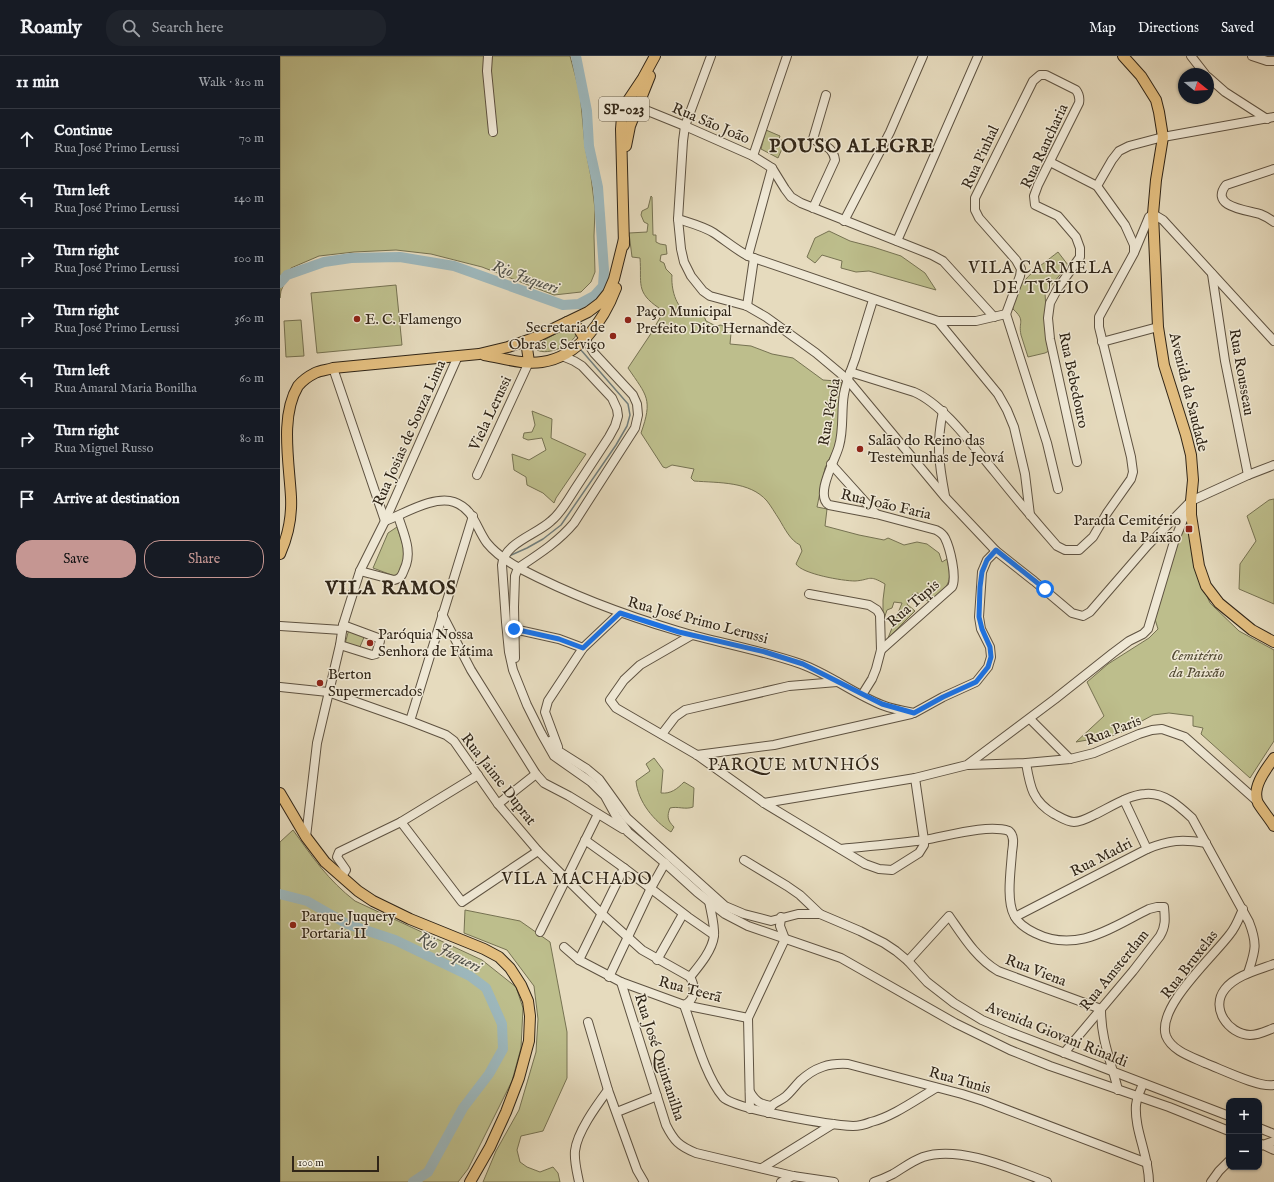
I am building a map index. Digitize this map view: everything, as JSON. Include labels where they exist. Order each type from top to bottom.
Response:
[{"type":"main road","name":"SP-023","points":[[478,354],[529,362],[542,362],[570,352],[585,339],[602,317],[613,297],[621,277],[624,261],[622,117],[627,102],[656,56]]},
{"type":"main road","name":"SP-023","points":[[623,170],[627,138],[656,56]]},
{"type":"main road","name":"Avenida da Saudade","points":[[1123,56],[1141,76],[1156,100],[1163,137],[1156,180],[1153,214],[1158,327],[1164,365],[1186,435],[1190,455],[1193,480],[1191,501],[1195,544],[1199,566],[1206,586],[1219,604],[1236,619],[1274,642]]},
{"type":"main road","points":[[638,107],[638,99],[643,78]]},
{"type":"main road","name":"SP-023","points":[[280,554],[289,530],[291,515],[291,497],[284,453],[282,427],[284,410],[289,398],[305,379],[316,372],[333,368],[478,354],[515,346],[534,338],[588,312],[600,303],[608,293],[614,279],[624,239]]},
{"type":"main road","points":[[567,322],[578,328],[585,339]]},
{"type":"main road","points":[[529,362],[527,348],[534,338]]},
{"type":"main road","points":[[1274,758],[1264,771],[1257,791],[1257,801],[1274,826]]},
{"type":"main road","points":[[280,793],[306,837],[325,862],[373,902],[410,919],[484,949],[499,957],[510,968],[521,985],[528,1001],[530,1016],[529,1041],[519,1078],[506,1112],[490,1147],[470,1182]]},
{"type":"street","points":[[488,56],[487,71],[493,132]]},
{"type":"street","points":[[711,56],[685,126],[678,219],[680,249],[684,262],[691,276],[703,291],[710,296],[747,306],[766,317],[849,376],[945,497],[996,550],[1072,613],[1083,616],[1090,612],[1148,545],[1191,501],[1248,475],[1274,466]]},
{"type":"street","points":[[753,156],[788,56]]},
{"type":"street","points":[[844,221],[890,132],[923,56]]},
{"type":"street","points":[[897,241],[978,56]]},
{"type":"street","points":[[1191,56],[1200,68]]},
{"type":"street","points":[[1252,56],[1267,61],[1274,61]]},
{"type":"street","name":"Rua Rancharia","points":[[1033,81],[1040,76],[1046,75],[1076,90],[1080,99],[1034,196],[1035,205],[1058,216],[1076,237],[1080,248],[1080,257],[1058,288],[1050,303]]},
{"type":"street","name":"Rua Pinhal","points":[[1006,314],[1020,276],[1021,269],[1016,260],[979,218],[974,204],[975,198],[1033,81]]},
{"type":"street","points":[[1214,82],[1225,92],[1270,118]]},
{"type":"street","points":[[813,208],[835,160],[834,153],[831,150],[813,139],[826,95]]},
{"type":"street","name":"Rua São João","points":[[638,107],[753,156],[772,168]]},
{"type":"street","points":[[1097,186],[1119,151],[1129,146],[1163,137],[1270,118]]},
{"type":"street","points":[[1050,162],[1097,186],[1125,225],[1134,245],[1134,253]]},
{"type":"street","points":[[772,168],[791,197],[813,208],[932,255],[943,261],[994,317]]},
{"type":"street","points":[[747,306],[751,257],[772,168]]},
{"type":"street","points":[[1274,169],[1226,185],[1222,190],[1221,196],[1225,202],[1232,207],[1260,214],[1274,222]]},
{"type":"street","points":[[849,376],[922,395],[943,411],[1057,546],[1065,550],[1079,550],[1093,537],[1107,513],[1131,479],[1133,472],[1132,462],[1102,342],[1099,317],[1101,310],[1134,253],[1147,220],[1153,214],[1163,220],[1274,341]]},
{"type":"street","points":[[678,219],[708,230],[736,250],[751,257],[938,321],[976,321],[1006,314],[1047,443],[1058,489]]},
{"type":"street","name":"Rua Rousseau","points":[[1212,274],[1225,361],[1248,475]]},
{"type":"street","name":"Rua Pérola","points":[[830,505],[826,503],[824,495],[831,464],[839,447],[842,434],[844,395],[873,300]]},
{"type":"street","name":"Rua Bebedouro","points":[[1050,303],[1048,318],[1050,339],[1077,462]]},
{"type":"street","points":[[938,321],[998,394],[1007,410],[1014,427],[1025,474],[1031,516]]},
{"type":"street","points":[[1102,342],[1158,327]]},
{"type":"street","points":[[518,568],[544,551],[565,534],[574,523],[635,428],[638,415],[637,404],[632,395],[594,353],[585,339]]},
{"type":"street","name":"Rua Josias de Souza Lima","points":[[306,837],[315,751],[343,628],[360,571],[385,521],[458,356]]},
{"type":"street","points":[[502,558],[509,549],[544,528],[553,520],[567,501],[615,426],[618,416],[617,408],[612,398],[582,366],[562,356]]},
{"type":"street","name":"Viela Lerussi","points":[[477,475],[529,362]]},
{"type":"street","points":[[333,368],[385,521]]},
{"type":"street","points":[[943,411],[938,445],[945,497]]},
{"type":"street","points":[[831,464],[876,514]]},
{"type":"street","name":"Rua José Primo Lerussi","points":[[385,521],[426,504],[440,501],[453,502],[464,507],[473,516],[487,543],[502,558],[518,568],[541,579],[620,613],[692,635],[772,654],[803,664],[882,704],[914,713]]},
{"type":"street","points":[[764,803],[915,778],[967,765],[1030,719],[1113,653],[1129,641],[1143,634],[1148,629],[1174,542],[1191,501]]},
{"type":"street","name":"Rua João Faria","points":[[830,505],[876,514],[936,530]]},
{"type":"street","points":[[360,571],[394,580],[398,580],[402,577],[409,559],[409,552],[398,516]]},
{"type":"street","points":[[410,721],[473,516]]},
{"type":"street","name":"Rua Tupis","points":[[881,650],[947,592],[954,583],[949,549],[945,537],[936,530]]},
{"type":"street","points":[[697,755],[774,745],[914,713],[943,697],[976,682],[988,667],[991,657],[990,647],[982,629],[979,617],[980,587],[982,572],[987,560],[996,550]]},
{"type":"street","name":"Avenida Giovani Rinaldi","points":[[502,558],[509,652],[517,681],[532,716],[554,756],[559,756],[587,769],[599,779],[630,821],[632,832],[725,906],[758,919],[771,921],[781,917],[798,914],[820,914],[884,943],[908,961],[932,987],[954,1003],[982,1020],[1143,1084],[1226,1115]]},
{"type":"street","name":"Avenida Giovani Rinaldi","points":[[518,568],[515,576],[515,654],[520,676],[542,726],[559,756],[591,782],[605,796],[616,816],[709,902],[725,914],[748,926],[841,958],[955,1023],[988,1040],[1050,1066],[1168,1107],[1226,1130]]},
{"type":"street","points":[[810,594],[873,607],[880,615],[881,650],[876,669],[862,695]]},
{"type":"street","points":[[559,756],[548,722],[546,712],[548,701],[583,648],[620,613]]},
{"type":"street","points":[[442,614],[471,670],[536,774],[544,784],[569,796],[598,814],[632,832]]},
{"type":"street","points":[[280,626],[343,628],[378,638],[380,641],[376,654],[372,655],[340,645]]},
{"type":"street","points":[[514,629],[559,639],[583,648]]},
{"type":"street","points":[[692,635],[640,665],[624,680],[610,700],[616,708],[697,755],[764,803],[872,867],[892,870],[919,853],[924,845],[915,778]]},
{"type":"street","points":[[662,734],[675,717],[685,710],[789,686],[838,682]]},
{"type":"street","name":"Rua Jaime Duprat","points":[[280,687],[328,692],[410,721],[446,736],[454,741],[498,804],[538,851],[627,938],[657,960],[690,978]]},
{"type":"street","points":[[1030,719],[1070,759]]},
{"type":"street","name":"Rua Paris","points":[[967,765],[1026,763],[1070,759],[1094,753],[1139,734],[1162,729],[1185,738],[1257,801]]},
{"type":"street","points":[[1026,763],[1031,789],[1036,799],[1048,810],[1061,818],[1074,822],[1082,821],[1124,800],[1144,794],[1155,794],[1167,798],[1178,805],[1192,818],[1243,909],[1255,937],[1254,952],[1248,974]]},
{"type":"street","points":[[498,804],[536,774]]},
{"type":"street","points":[[342,876],[346,870],[337,857],[339,852],[401,822],[478,775]]},
{"type":"street","points":[[1124,800],[1147,849]]},
{"type":"street","points":[[540,932],[598,814]]},
{"type":"street","points":[[630,821],[626,820],[624,822],[632,832]]},
{"type":"street","points":[[401,822],[462,902],[538,851]]},
{"type":"street","points":[[841,850],[924,840],[986,829],[1004,829],[1010,831],[1013,838],[1010,895],[1011,908],[1015,917]]},
{"type":"street","points":[[585,840],[651,888],[683,914],[714,935]]},
{"type":"street","name":"Rua Madri","points":[[1015,917],[1147,849],[1162,843],[1184,840],[1206,843]]},
{"type":"street","points":[[744,860],[788,886],[820,914]]},
{"type":"street","points":[[609,977],[651,888],[666,863]]},
{"type":"street","points":[[579,960],[624,868]]},
{"type":"street","points":[[709,902],[714,935],[709,949],[690,978],[693,982],[694,990],[689,1003],[684,1005],[711,1080],[724,1098],[731,1103],[750,1109],[769,1109],[833,1124],[854,1126],[873,1122],[886,1117],[936,1088]]},
{"type":"street","name":"Rua Amsterdam","points":[[1015,917],[1026,928],[1048,938],[1072,942],[1091,938],[1149,909],[1157,906],[1164,907],[1165,924],[1164,930],[1160,936],[1064,1053]]},
{"type":"street","name":"Rua Bruxelas","points":[[1243,909],[1231,933],[1180,993],[1168,1014],[1165,1027],[1167,1037],[1173,1046],[1187,1055],[1254,1082],[1270,1086],[1274,1085]]},
{"type":"street","points":[[657,960],[683,914]]},
{"type":"street","name":"Rua Viena","points":[[908,961],[949,916],[975,952],[987,964],[998,971],[1101,1009]]},
{"type":"street","points":[[750,1109],[748,1018],[785,939],[780,926],[781,917]]},
{"type":"street","name":"Rua Teerã","points":[[564,947],[579,960],[621,982],[684,1005],[748,1018]]},
{"type":"street","points":[[1274,964],[1248,974],[1226,987],[1220,996],[1219,1004],[1222,1016],[1227,1024],[1238,1032],[1250,1035],[1259,1034],[1274,1028]]},
{"type":"street","name":"Rua José Quintanilha","points":[[621,982],[657,1096],[673,1138],[681,1146],[696,1153],[793,1176],[834,1182]]},
{"type":"street","points":[[1101,1009],[1101,1026],[1106,1050],[1114,1072],[1118,1090]]},
{"type":"street","points":[[588,1022],[608,1090],[637,1170],[644,1182]]},
{"type":"street","name":"Rua Tunis","points":[[769,1109],[786,1096],[801,1080],[817,1068],[833,1064],[848,1064],[962,1094],[1147,1163]]},
{"type":"street","points":[[1143,1084],[1138,1097],[1136,1112],[1147,1163],[1149,1182]]},
{"type":"street","points":[[579,1182],[575,1158],[576,1147],[594,1110],[608,1090]]},
{"type":"street","points":[[750,1092],[754,1099],[769,1109]]},
{"type":"street","points":[[617,1112],[657,1096]]},
{"type":"street","points":[[762,1168],[833,1124]]},
{"type":"street","points":[[1262,1129],[1274,1134]]},
{"type":"street","points":[[1262,1144],[1274,1141]]},
{"type":"street","points":[[1262,1146],[1274,1150]]},
{"type":"street","points":[[874,1182],[894,1174],[923,1157],[953,1153],[974,1157],[1016,1170],[1047,1182]]},
{"type":"street","points":[[1211,1182],[1226,1164]]},
{"type":"street","points":[[781,1182],[793,1176]]},
{"type":"green space","points":[[280,56],[570,56],[580,93],[585,146],[595,209],[595,272],[591,282],[581,292],[554,295],[482,267],[431,254],[396,250],[354,252],[319,256],[291,268],[281,291],[280,298]]},
{"type":"green space","points":[[766,130],[780,136],[779,139],[785,142],[778,158],[761,149]]},
{"type":"green space","points":[[651,196],[653,235],[656,235],[656,242],[666,245],[667,254],[661,255],[660,261],[664,263],[666,269],[672,275],[673,291],[677,302],[684,310],[704,316],[706,321],[716,326],[721,325],[725,327],[726,331],[731,333],[730,344],[751,346],[772,354],[793,358],[823,380],[842,383],[839,405],[842,422],[836,445],[825,468],[817,507],[827,509],[825,526],[884,540],[888,538],[904,545],[917,542],[927,544],[939,553],[942,562],[947,559],[949,567],[948,584],[930,603],[918,593],[913,594],[907,604],[915,611],[888,638],[902,603],[894,602],[892,608],[887,610],[883,622],[885,584],[872,578],[855,581],[842,580],[814,574],[800,568],[796,564],[802,551],[800,545],[791,537],[767,501],[760,494],[743,486],[733,484],[694,481],[691,478],[694,469],[672,465],[666,468],[663,467],[641,433],[647,412],[646,398],[640,385],[628,368],[661,316],[659,308],[646,297],[643,292],[641,286],[640,258],[632,257],[629,233],[647,232],[648,224],[644,222],[641,215],[642,211],[648,208]]},
{"type":"green space","points":[[829,231],[850,241],[901,256],[925,273],[936,290],[869,271],[856,272],[841,268],[842,261],[822,255],[815,263],[807,257],[815,238]]},
{"type":"green space","points":[[1058,252],[1068,265],[1045,293],[1051,350],[1028,357],[1020,330],[1021,321],[1013,309],[1014,299],[1022,283],[1028,276]]},
{"type":"green space","name":"E. C. Flamengo","points":[[396,285],[402,345],[317,353],[311,293]]},
{"type":"green space","points":[[301,320],[304,356],[286,357],[284,321]]},
{"type":"green space","points":[[570,326],[577,333],[571,342],[560,348],[547,352],[537,350],[535,345]]},
{"type":"green space","points":[[532,411],[552,419],[551,438],[586,454],[554,503],[543,493],[527,485],[526,477],[514,470],[512,454],[529,460],[546,450],[542,438],[528,440],[523,438],[524,433],[532,432],[535,425]]},
{"type":"green space","points":[[1274,499],[1274,604],[1239,589],[1240,564],[1256,541],[1247,516],[1269,500]]},
{"type":"green space","points":[[397,527],[407,558],[397,577],[373,568],[388,533]]},
{"type":"green space","name":"Cemitério da Paixão","points":[[1182,531],[1189,533],[1194,567],[1210,603],[1239,631],[1274,650],[1274,741],[1250,778],[1201,734],[1203,728],[1193,726],[1193,716],[1169,713],[1153,715],[1116,735],[1076,742],[1104,716],[1087,682],[1108,664],[1149,638],[1158,629],[1154,616]]},
{"type":"green space","points":[[349,629],[365,635],[359,649],[345,644]]},
{"type":"green space","points":[[654,758],[663,770],[661,793],[668,793],[679,787],[684,782],[694,788],[693,807],[670,808],[668,818],[674,827],[671,832],[653,817],[643,803],[637,789],[636,781],[650,771],[646,764]]},
{"type":"green space","points":[[293,830],[329,877],[355,901],[482,960],[516,987],[523,1008],[521,1048],[512,1081],[468,1169],[458,1182],[280,1182],[280,842]]},
{"type":"green space","points":[[465,910],[520,921],[550,942],[567,1032],[567,1078],[543,1131],[521,1136],[517,1150],[520,1162],[527,1167],[540,1172],[553,1167],[558,1173],[560,1182],[483,1182],[496,1151],[519,1110],[536,1052],[538,1019],[534,986],[507,950],[464,933]]},
{"type":"waterway","name":"Rio Juqueri","points":[[280,283],[287,275],[324,262],[351,258],[400,257],[454,266],[563,305],[579,304],[594,296],[603,286],[604,270],[598,187],[589,146],[587,111],[576,56]]},
{"type":"waterway","points":[[509,556],[543,539],[561,525],[616,445],[627,426],[630,415],[628,404],[581,350]]},
{"type":"waterway","name":"Rio Juqueri","points":[[280,894],[307,901],[347,924],[395,940],[470,976],[486,988],[502,1024],[503,1049],[489,1074],[463,1108],[428,1172],[413,1182]]},
{"type":"place","name":"E. C. Flamengo","points":[[357,319]]},
{"type":"place","name":"Paço Municipal Prefeito Dito Hernandez","points":[[628,320]]},
{"type":"place","name":"Secretaria de Obras e Serviço","points":[[613,336]]},
{"type":"place","name":"Salão do Reino das Testemunhas de Jeová","points":[[860,449]]},
{"type":"place","name":"Parada Cemitério da Paixão","points":[[1189,529]]},
{"type":"place","name":"Paróquia Nossa Senhora de Fátima","points":[[370,643]]},
{"type":"place","name":"Berton Supermercados","points":[[320,683]]},
{"type":"place","name":"Parque Juquery Portaria II","points":[[293,925]]},
{"type":"district","name":"POUSO ALEGRE","points":[[852,145]]},
{"type":"district","name":"VILA CARMELA DE TÚLIO","points":[[1041,277]]},
{"type":"district","name":"VILA RAMOS","points":[[391,587]]},
{"type":"district","name":"PARQUE MUNHÓS","points":[[794,764]]},
{"type":"district","name":"VILA MACHADO","points":[[577,878]]},
{"type":"route","points":[[514,629],[559,639],[583,648],[620,613],[679,632],[765,652],[803,664],[882,704],[914,713],[943,697],[976,682],[988,667],[991,657],[990,647],[982,629],[979,617],[980,587],[982,572],[987,560],[996,550],[1045,589]]}]
